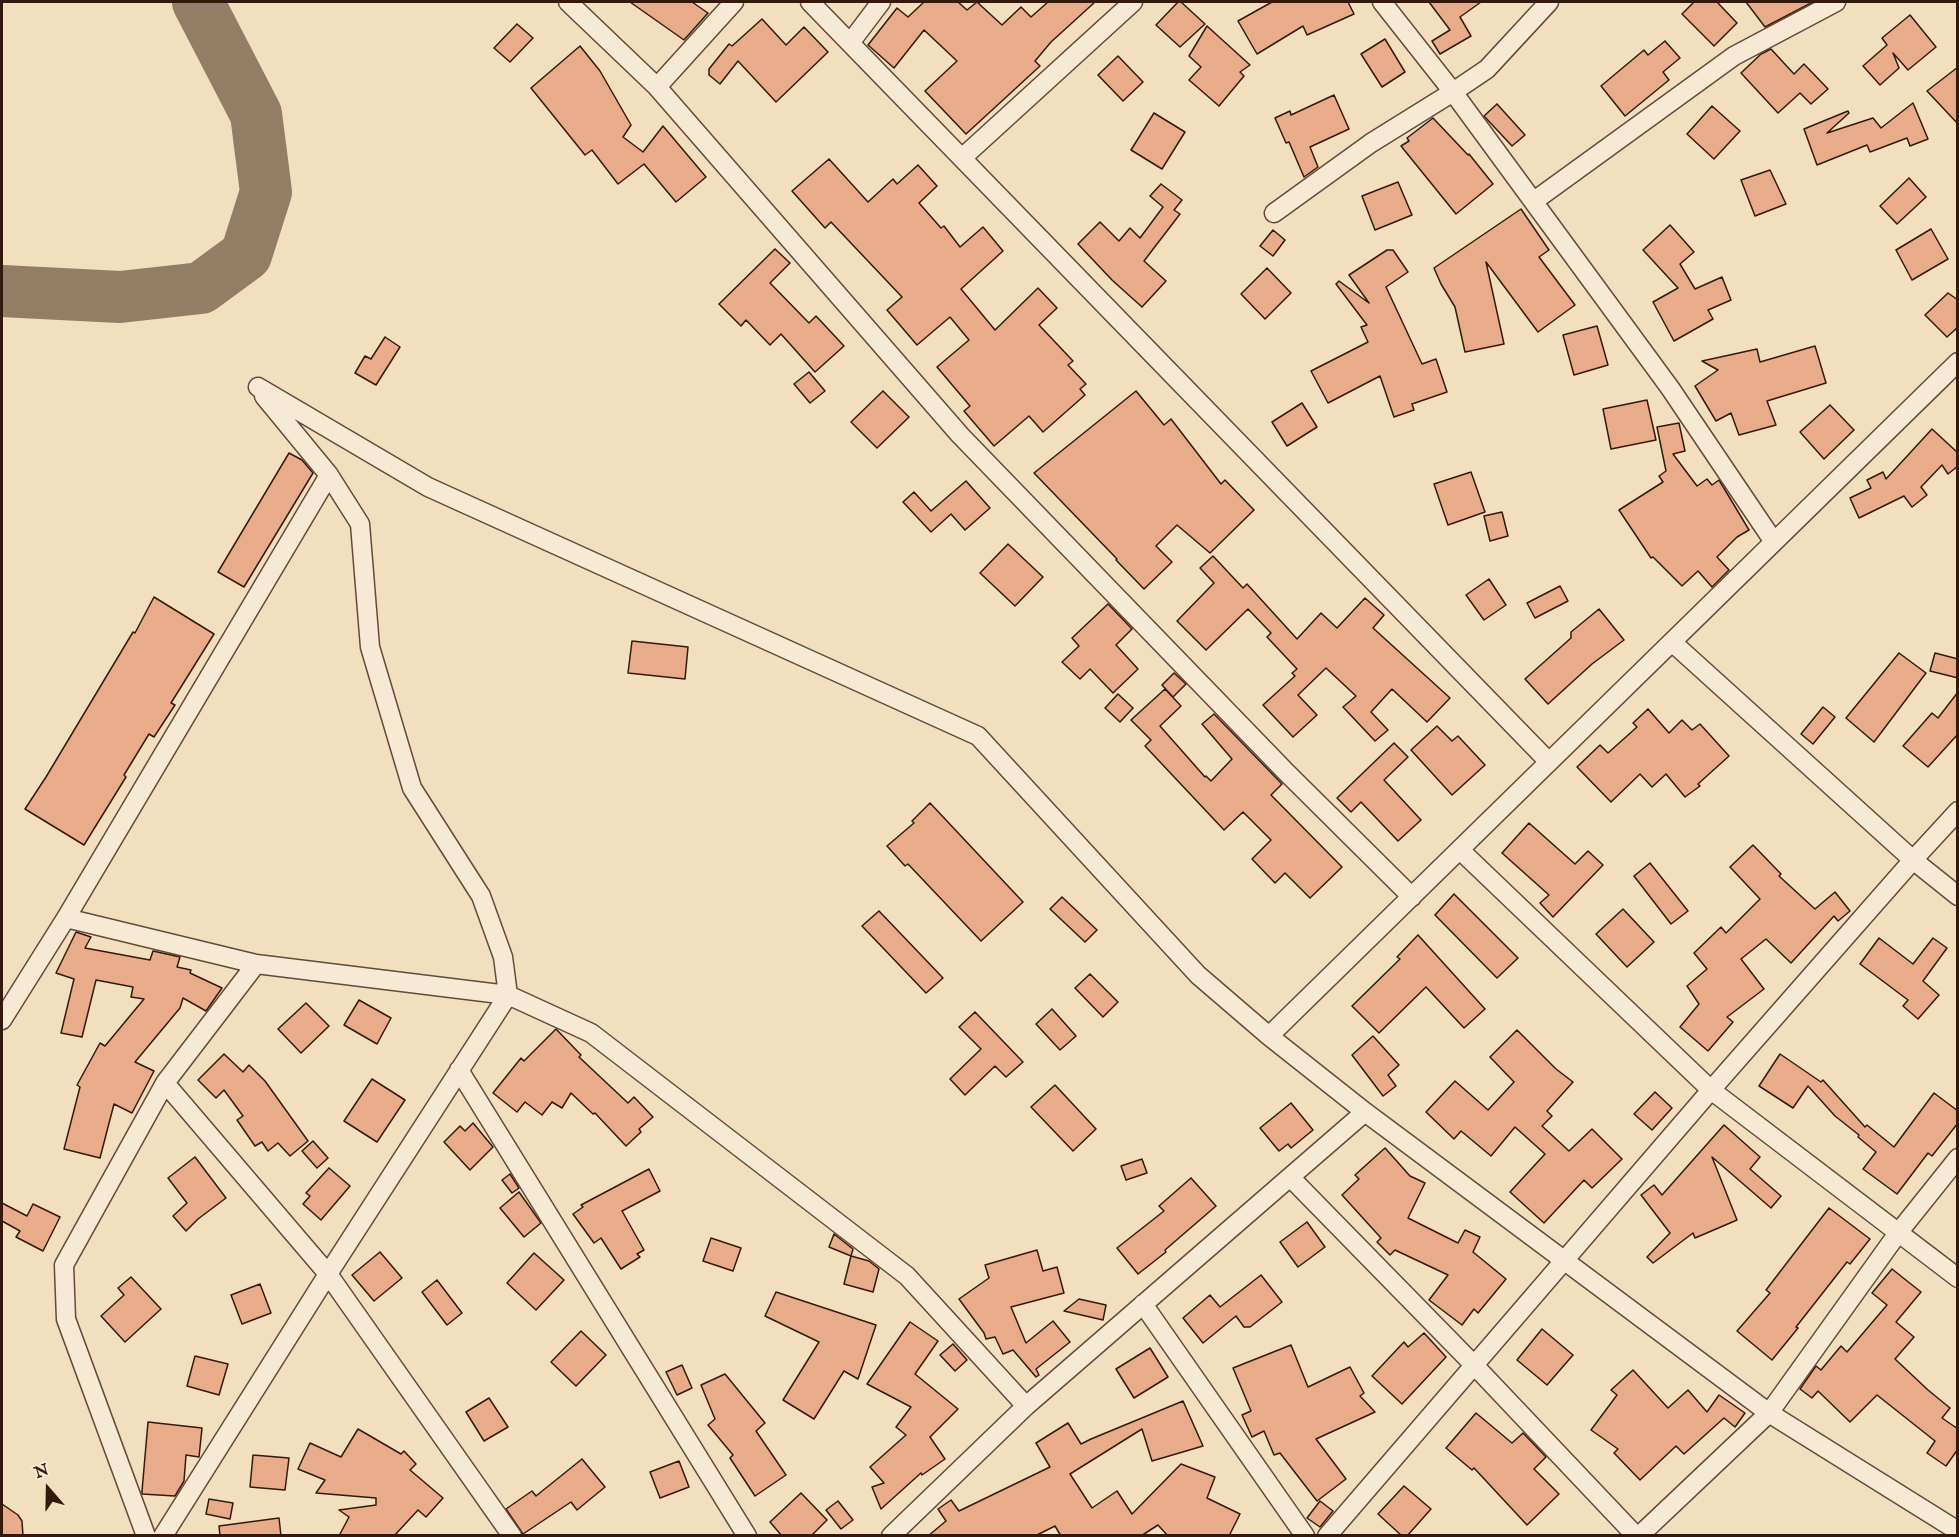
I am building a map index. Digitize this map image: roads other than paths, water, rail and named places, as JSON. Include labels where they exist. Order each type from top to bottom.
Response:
[{"type":"street","points":[[568,2],[657,87],[960,435],[1286,772],[1412,897]]},
{"type":"street","points":[[657,87],[734,2]]},
{"type":"street","points":[[810,2],[1549,762]]},
{"type":"street","points":[[850,43],[881,2]]},
{"type":"street","points":[[962,158],[1133,2]]},
{"type":"street","points":[[1383,2],[1453,92],[1670,388],[1774,542]]},
{"type":"street","points":[[1274,213],[1371,142],[1486,69],[1549,2]]},
{"type":"street","points":[[1534,201],[1734,56],[1836,2]]},
{"type":"street","points":[[1269,1036],[1958,362]]},
{"type":"street","points":[[163,1536],[508,995],[503,957],[481,896],[412,788],[370,647],[360,524],[329,475],[258,387],[428,487],[978,736],[1198,975],[1269,1036],[1365,1112],[1769,1413],[1958,1531]]},
{"type":"street","points":[[2,1020],[66,918],[329,475]]},
{"type":"street","points":[[1672,642],[1913,860],[1958,896]]},
{"type":"street","points":[[1327,1536],[1711,1090],[1958,811]]},
{"type":"street","points":[[1460,850],[1711,1090],[1958,1278]]},
{"type":"street","points":[[66,918],[256,964],[508,995],[591,1033],[907,1276],[1026,1406]]},
{"type":"street","points":[[146,1536],[66,1319],[64,1264],[165,1083],[256,964]]},
{"type":"street","points":[[459,1070],[747,1536]]},
{"type":"street","points":[[165,1083],[328,1274],[512,1536]]},
{"type":"street","points":[[891,1536],[1026,1406],[1365,1112]]},
{"type":"street","points":[[1290,1177],[1638,1536],[1769,1413],[1898,1233],[1958,1158]]},
{"type":"street","points":[[1143,1304],[1305,1536]]}]
